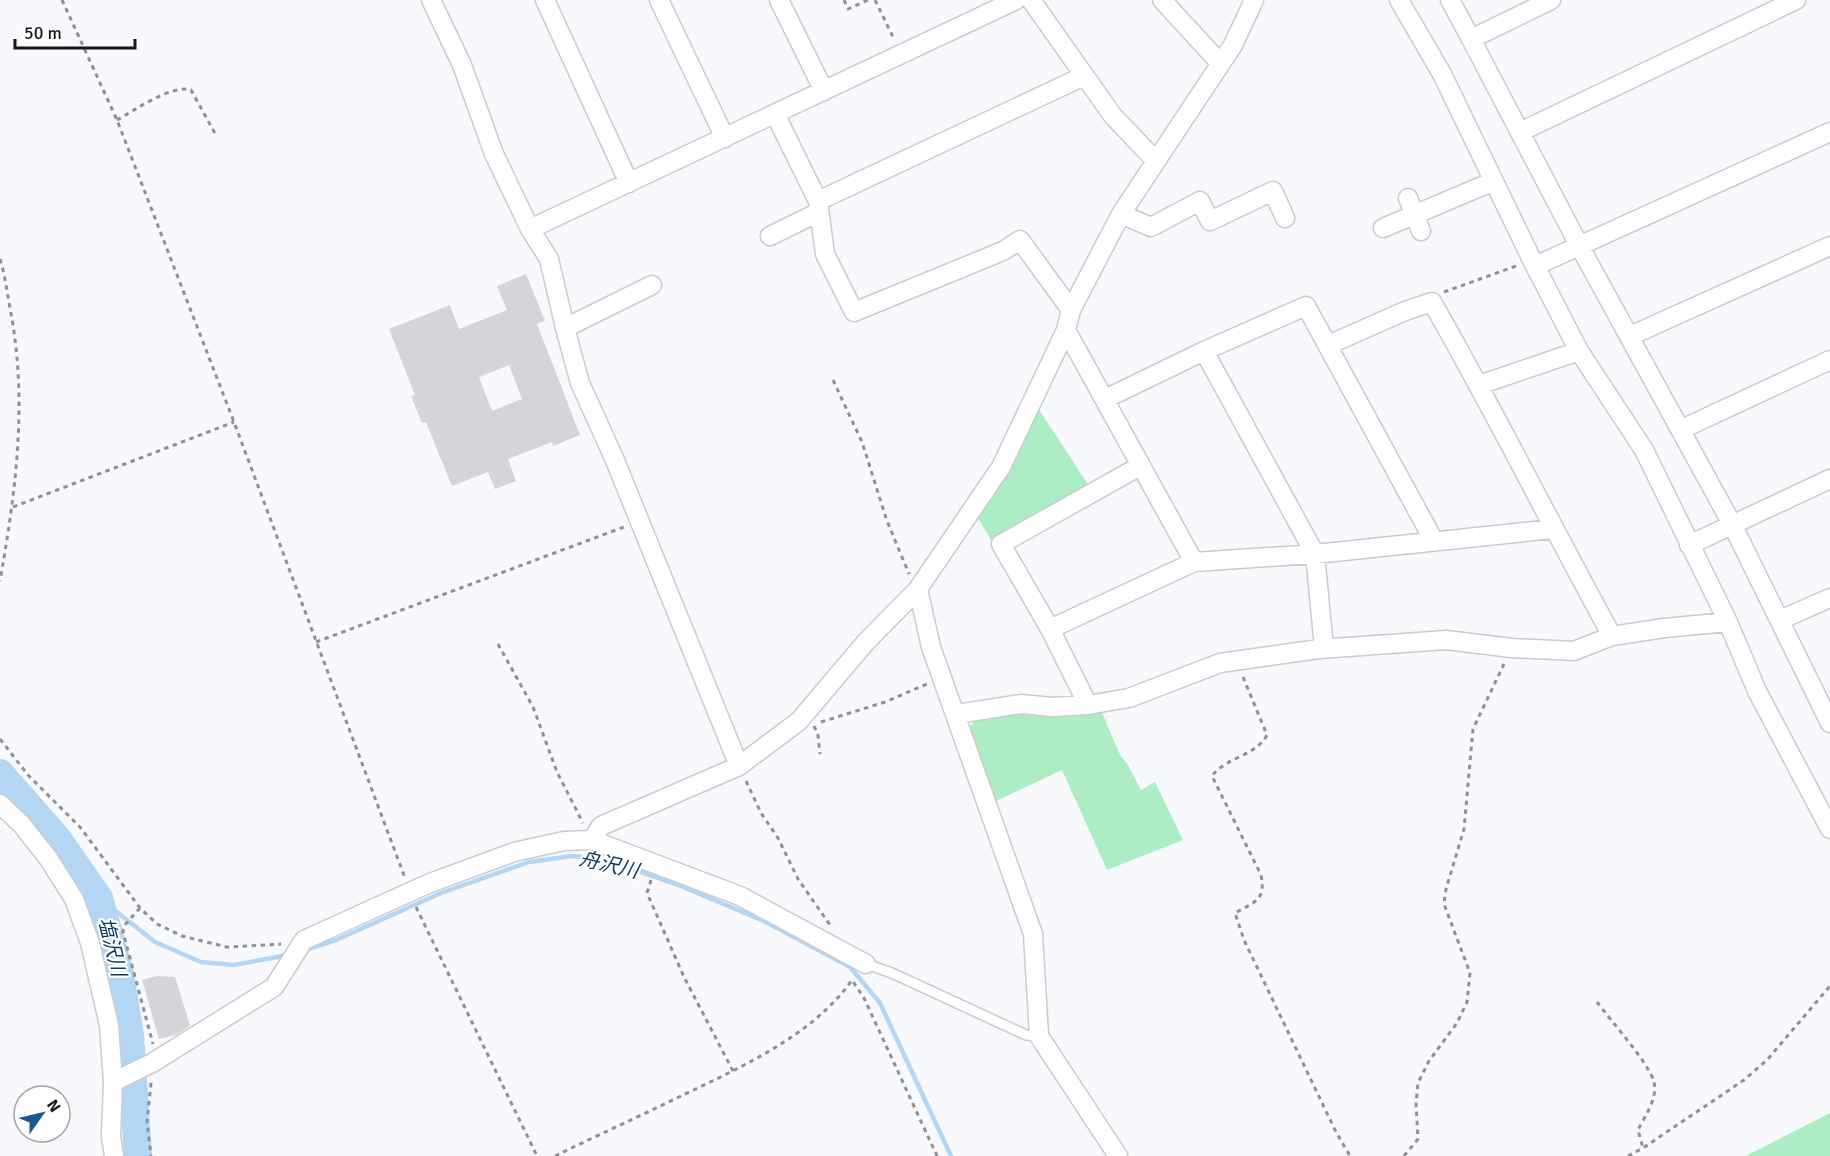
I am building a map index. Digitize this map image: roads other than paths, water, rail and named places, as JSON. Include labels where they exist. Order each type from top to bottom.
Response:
[{"type":"street","points":[[431,0],[462,65],[494,154],[530,230],[549,260],[580,383],[640,521],[739,766]]},
{"type":"street","points":[[545,0],[629,183]]},
{"type":"street","points":[[659,0],[725,138]]},
{"type":"street","points":[[779,0],[824,91]]},
{"type":"street","points":[[530,230],[1016,0]]},
{"type":"street","points":[[1031,0],[1113,116],[1156,161]]},
{"type":"street","points":[[1162,0],[1220,63]]},
{"type":"street","points":[[592,840],[601,826],[739,766],[799,721],[809,719],[865,643],[918,589],[1001,467],[1066,330],[1071,310],[1120,214],[1233,45],[1254,0]]},
{"type":"street","points":[[1399,0],[1442,74],[1579,351],[1644,450],[1728,622],[1757,691],[1830,829]]},
{"type":"street","points":[[1450,0],[1580,247],[1682,429],[1829,719]]},
{"type":"street","points":[[1471,39],[1550,0]]},
{"type":"street","points":[[1520,132],[1796,0]]},
{"type":"street","points":[[770,236],[819,207],[1084,75]]},
{"type":"street","points":[[775,114],[819,207],[825,254],[854,312],[1003,250],[1020,240],[1071,310]]},
{"type":"street","points":[[1534,263],[1580,247],[1830,132]]},
{"type":"street","points":[[1383,228],[1494,181]]},
{"type":"street","points":[[1120,214],[1151,227],[1200,201],[1210,221],[1273,191],[1285,218]]},
{"type":"street","points":[[1630,336],[1830,246]]},
{"type":"street","points":[[565,328],[652,285]]},
{"type":"street","points":[[1328,345],[1405,311],[1432,302],[1479,385],[1553,529],[1612,636]]},
{"type":"street","points":[[1105,399],[1204,351],[1306,306],[1434,541]]},
{"type":"street","points":[[1066,330],[1194,562]]},
{"type":"street","points":[[1204,351],[1315,554],[1324,648]]},
{"type":"street","points":[[1479,385],[1579,351]]},
{"type":"street","points":[[1682,429],[1830,360]]},
{"type":"street","points":[[1088,705],[1050,628],[1001,544],[1140,466]]},
{"type":"street","points":[[1689,545],[1830,479]]},
{"type":"street","points":[[1050,628],[1194,562],[1315,554],[1553,529]]},
{"type":"street","points":[[918,589],[932,647],[1033,934],[1039,1036],[1118,1156]]},
{"type":"street","points":[[1780,620],[1830,598]]},
{"type":"street","points":[[957,714],[1021,704],[1053,708],[1129,698],[1220,663],[1324,648],[1446,640],[1512,648],[1574,651],[1612,636],[1728,622]]},
{"type":"street","points":[[0,804],[22,825],[48,858],[74,899],[90,943],[109,1025],[113,1082],[111,1136],[114,1156]]},
{"type":"street","points":[[113,1082],[152,1063],[274,987],[304,940],[430,883],[514,852],[564,841],[592,840],[740,896],[866,964]]},
{"type":"lane","points":[[866,964],[892,973],[1026,1035],[1039,1036]]},
{"type":"waterway","name":"塩沢川","points":[[0,773],[57,838],[99,898],[120,974],[130,1035],[138,1156]]},
{"type":"waterway","name":"舟沢川","points":[[305,950],[336,940],[441,893],[529,862],[572,856],[603,859],[676,884],[764,921],[850,967],[880,1003],[951,1156]]},
{"type":"waterway","name":"舟沢川","points":[[99,898],[155,942],[201,962],[234,965],[288,955]]}]
